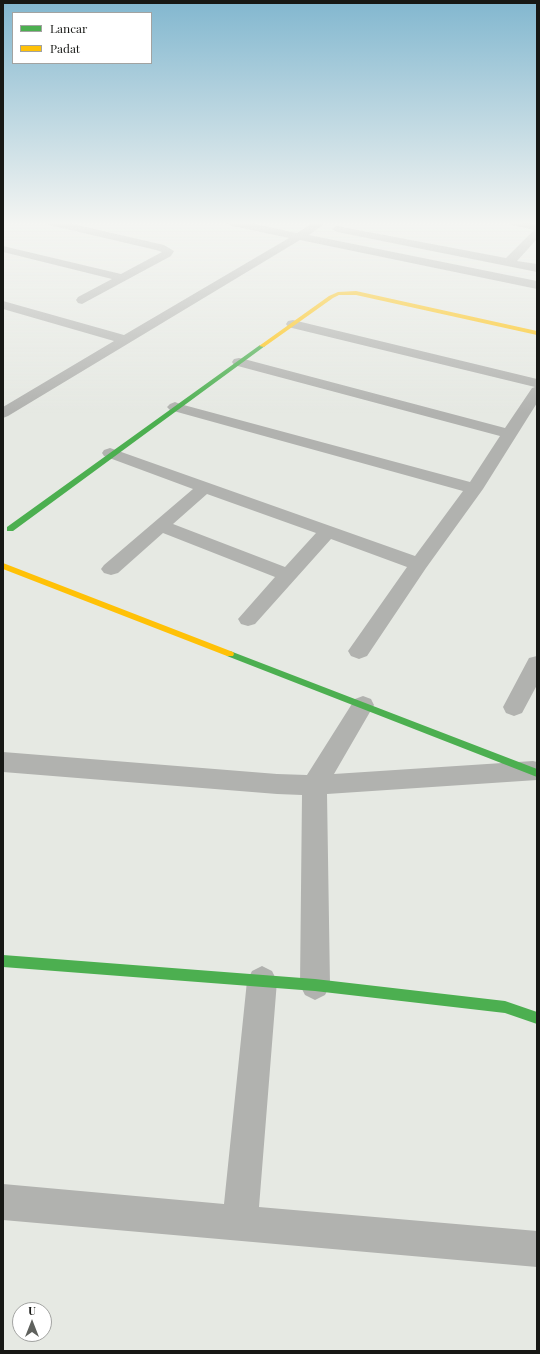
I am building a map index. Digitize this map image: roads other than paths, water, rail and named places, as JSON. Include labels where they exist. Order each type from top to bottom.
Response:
[{"type":"street","points":[[82,300],[107,286]]},
{"type":"street","points":[[3,413],[216,286]]},
{"type":"street","points":[[10,529],[110,453],[331,297],[347,293],[356,293],[537,333]]},
{"type":"street","points":[[3,305],[126,340]]},
{"type":"street","points":[[293,324],[537,383]]},
{"type":"street","points":[[239,362],[509,434]]},
{"type":"street","points":[[359,651],[419,564],[474,489],[537,391]]},
{"type":"street","points":[[175,407],[474,489]]},
{"type":"street","points":[[110,453],[419,564]]},
{"type":"street","points":[[111,569],[205,487]]},
{"type":"street","points":[[161,526],[288,575]]},
{"type":"street","points":[[248,619],[328,531]]},
{"type":"street","points":[[3,566],[535,772]]},
{"type":"street","points":[[514,707],[537,664]]},
{"type":"street","points":[[315,985],[314,785],[362,705]]},
{"type":"street","points":[[3,762],[277,784],[314,785],[535,772]]},
{"type":"street","points":[[3,961],[315,985],[505,1007],[537,1018]]},
{"type":"street","points":[[240,1222],[262,981]]},
{"type":"street","points":[[3,1202],[537,1249]]}]
